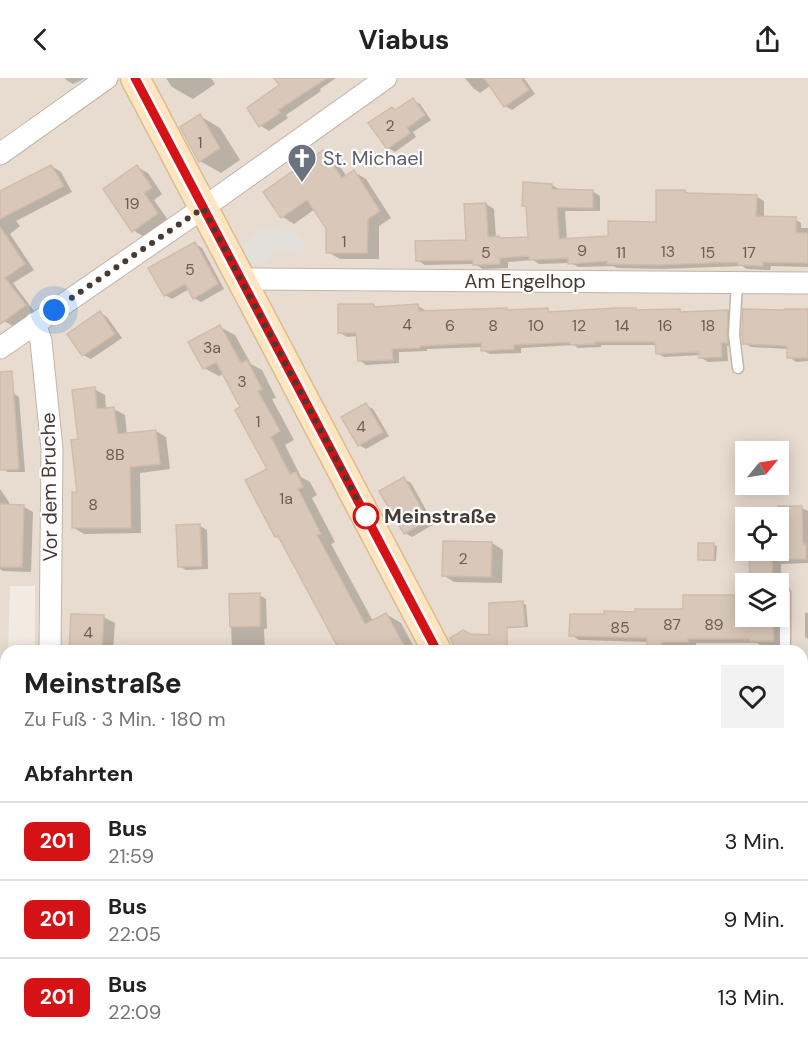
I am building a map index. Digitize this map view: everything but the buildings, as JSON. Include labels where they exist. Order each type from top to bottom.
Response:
[{"type":"street","points":[[0,154],[107,78]]},
{"type":"street","points":[[135,78],[434,645]]},
{"type":"street","points":[[0,348],[386,78]]},
{"type":"street","name":"Am Engelhop","points":[[241,279],[808,283]]},
{"type":"street","name":"Vor dem Bruche","points":[[35,323],[40,341],[52,449],[50,645]]},
{"type":"lane","points":[[737,283],[734,334],[738,368]]},
{"type":"lane","points":[[785,627],[785,645]]},
{"type":"shaded area","points":[[0,78],[808,78],[808,645],[35,645],[35,586],[10,586],[8,645],[0,645]]},
{"type":"shaded area","points":[[259,228],[293,232],[305,242],[304,258],[285,248],[260,266],[247,263],[244,246]]},
{"type":"bus line","name":"201","points":[[135,78],[434,645]]},
{"type":"place","name":"St. Michael","points":[[302,184]]},
{"type":"place","name":"Meinstraße","points":[[366,516]]},
{"type":"route","points":[[54,310],[203,208],[366,516]]}]
